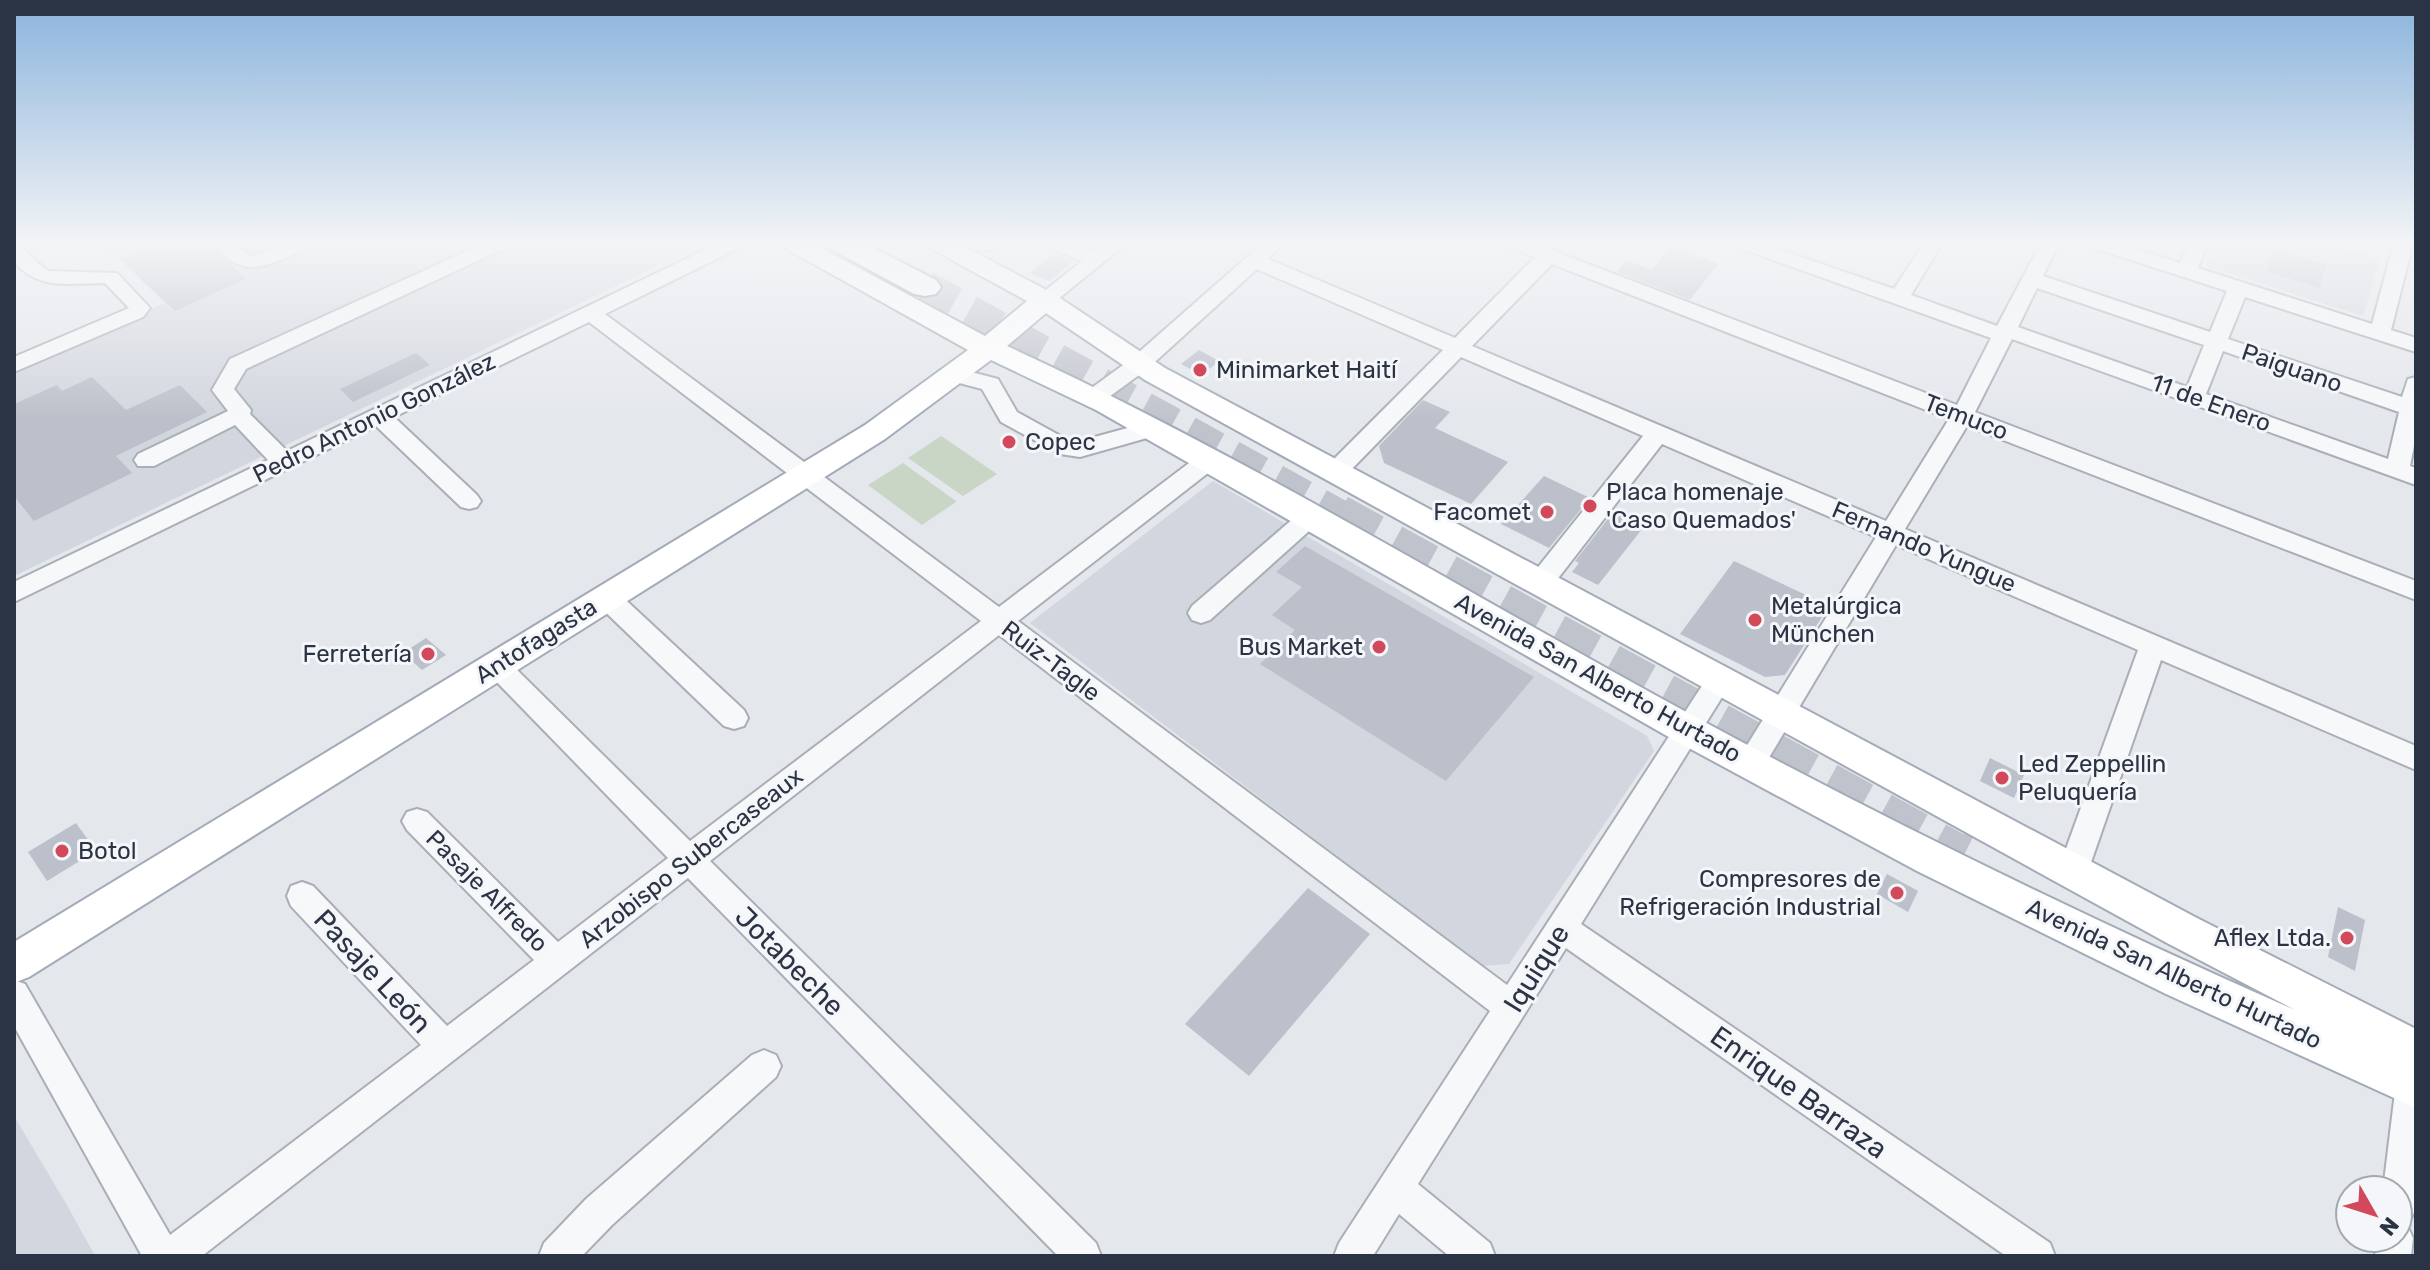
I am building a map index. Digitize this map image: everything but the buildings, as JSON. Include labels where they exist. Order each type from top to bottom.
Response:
[{"type":"main road","name":"Avenida San Alberto Hurtado","points":[[903,302],[999,354],[1094,397],[1687,730],[1931,859],[2039,912],[2415,1074]]},
{"type":"main road","points":[[956,375],[999,354],[1043,302]]},
{"type":"main road","name":"Avenida San Alberto Hurtado","points":[[1048,302],[1138,365],[2284,984],[2415,1074]]},
{"type":"main road","name":"Antofagasta","points":[[14,964],[887,424],[956,375]]},
{"type":"street","points":[[14,365],[136,313],[140,308],[135,302]]},
{"type":"street","points":[[146,460],[238,415],[240,410],[223,390],[238,364],[372,302]]},
{"type":"street","name":"Pedro Antonio González","points":[[14,593],[613,302]]},
{"type":"street","points":[[1094,397],[1138,365],[1209,302]]},
{"type":"street","name":"Fernando Yungue","points":[[1351,302],[2416,758]]},
{"type":"street","points":[[1335,472],[1502,302]]},
{"type":"street","name":"Temuco","points":[[1670,302],[2416,591]]},
{"type":"street","name":"11 de Enero","points":[[1912,302],[2194,397],[2407,474]]},
{"type":"street","points":[[1751,763],[1962,416],[2020,302]]},
{"type":"street","name":"Paiguano","points":[[2100,302],[2413,410]]},
{"type":"street","points":[[2194,397],[2232,302]]},
{"type":"street","points":[[2283,302],[2416,345]]},
{"type":"street","points":[[2380,333],[2389,302]]},
{"type":"street","name":"Ruiz-Tagle","points":[[591,313],[1511,1008]]},
{"type":"street","points":[[956,375],[990,384],[1009,417],[1060,446],[1080,449],[1153,429]]},
{"type":"street","points":[[2407,474],[2416,384]]},
{"type":"street","points":[[238,415],[284,462]]},
{"type":"street","points":[[379,416],[469,501]]},
{"type":"street","points":[[1540,583],[1658,433]]},
{"type":"street","name":"Arzobispo Subercaseaux","points":[[173,1256],[1209,460]]},
{"type":"street","points":[[1201,613],[1310,517]]},
{"type":"street","points":[[607,598],[734,718]]},
{"type":"street","points":[[2073,871],[2153,645]]},
{"type":"street","name":"Jotabeche","points":[[497,666],[1083,1256]]},
{"type":"street","name":"Iquique","points":[[1352,1256],[1720,679]]},
{"type":"street","name":"Pasaje Alfredo","points":[[417,821],[556,961]]},
{"type":"street","name":"Pasaje León","points":[[302,896],[445,1047]]},
{"type":"street","name":"Enrique Barraza","points":[[1562,928],[2037,1256]]},
{"type":"street","points":[[14,995],[162,1256]]},
{"type":"street","points":[[557,1256],[599,1212],[764,1066]]},
{"type":"street","points":[[2403,1174],[2415,1074]]},
{"type":"street","points":[[1396,1188],[1477,1256]]},
{"type":"shaded area","points":[[582,302],[14,576],[14,369],[165,303]]},
{"type":"shaded area","points":[[2320,302],[2367,302],[2363,316]]},
{"type":"shaded area","points":[[1213,481],[1647,736],[1654,751],[1509,964],[1482,966],[1030,623]]},
{"type":"shaded area","points":[[14,1116],[68,1207],[95,1256],[14,1256]]},
{"type":"green space","points":[[941,436],[997,474],[963,496],[908,458]]},
{"type":"green space","points":[[903,463],[956,502],[922,525],[868,485]]},
{"type":"tunnel","points":[[953,302],[1341,517]]},
{"type":"tunnel","points":[[1338,515],[1959,855]]},
{"type":"tunnel","points":[[1955,853],[1959,855]]},
{"type":"tunnel","points":[[1959,855],[1963,857]]},
{"type":"place","name":"Minimarket Haití","points":[[1200,370]]},
{"type":"place","name":"Copec","points":[[1009,442]]},
{"type":"place","name":"Placa homenaje 'Caso Quemados'","points":[[1590,506]]},
{"type":"place","name":"Facomet","points":[[1547,512]]},
{"type":"place","name":"Metalúrgica München","points":[[1755,620]]},
{"type":"place","name":"Bus Market","points":[[1379,647]]},
{"type":"place","name":"Ferretería","points":[[428,654]]},
{"type":"place","name":"Led Zeppellin Peluquería","points":[[2002,778]]},
{"type":"place","name":"Botol","points":[[62,851]]},
{"type":"place","name":"Compresores de Refrigeración Industrial","points":[[1897,893]]},
{"type":"place","name":"Aflex Ltda.","points":[[2347,938]]}]
